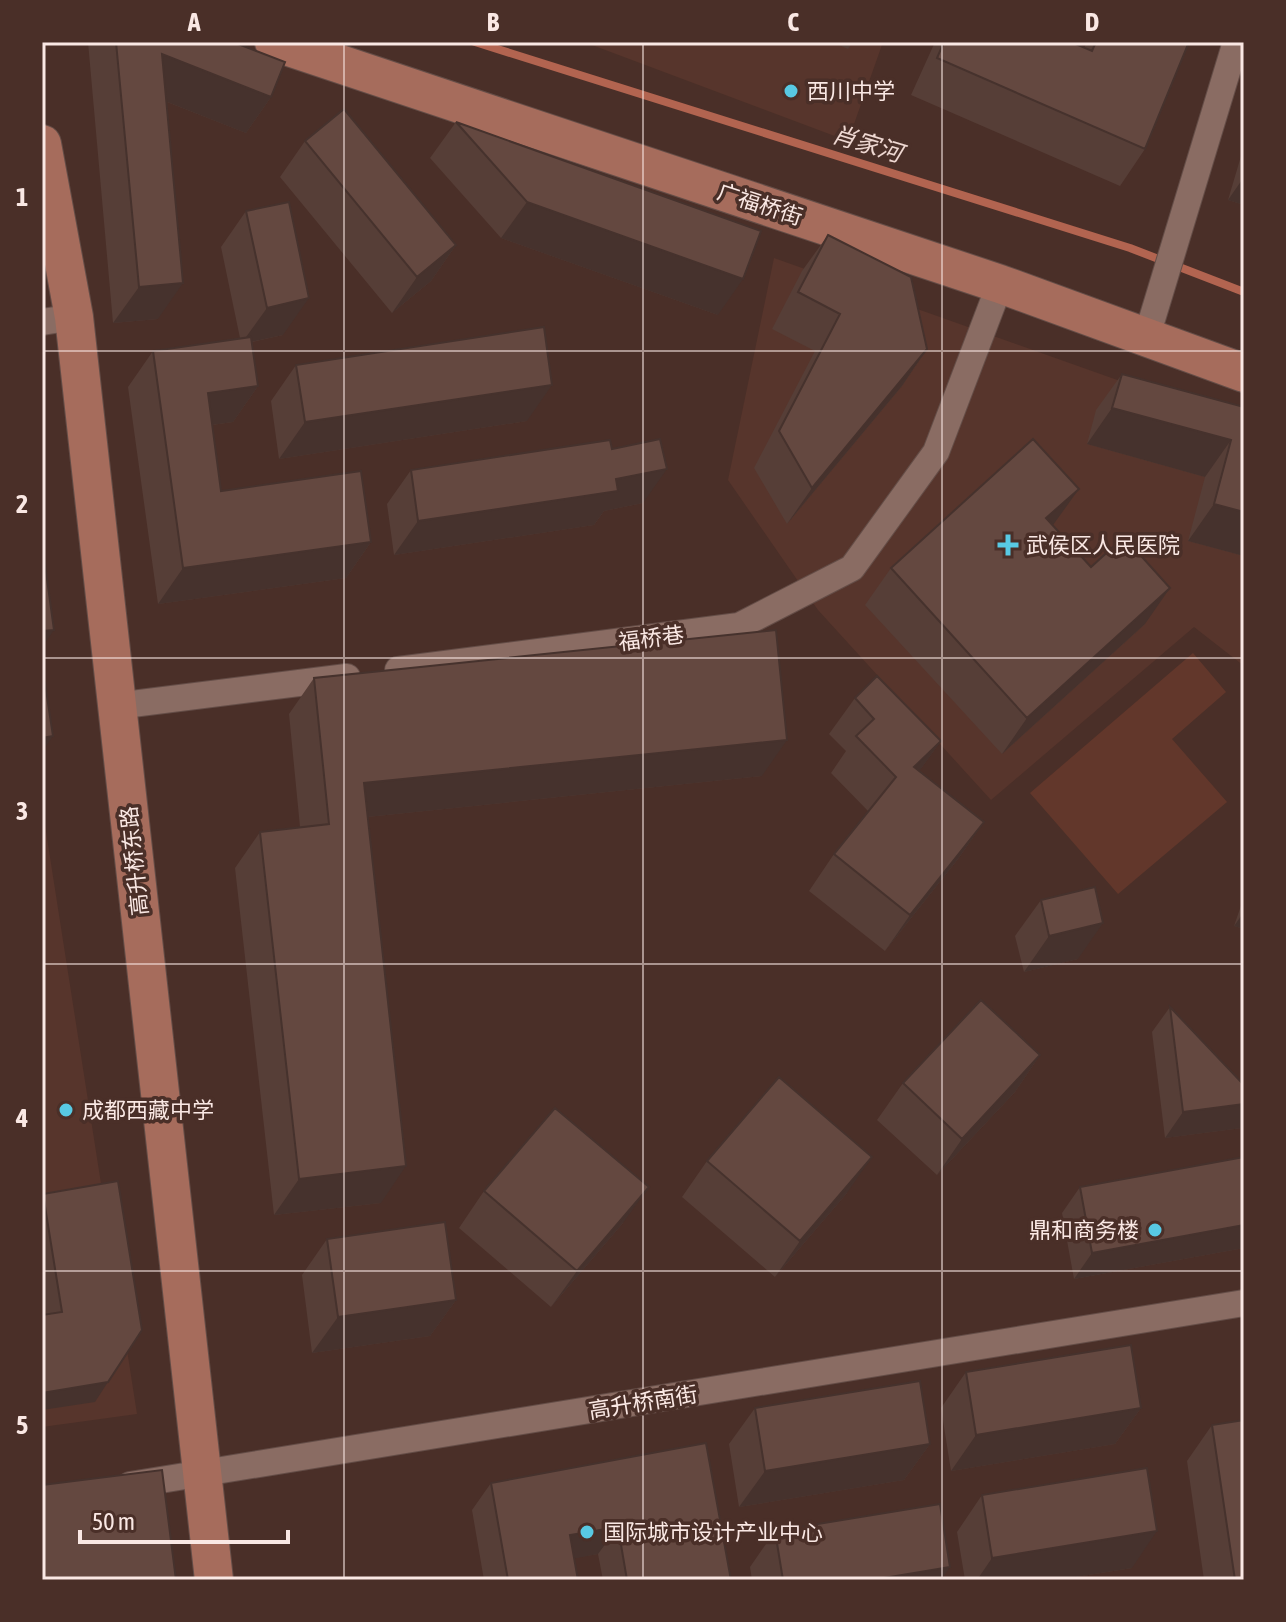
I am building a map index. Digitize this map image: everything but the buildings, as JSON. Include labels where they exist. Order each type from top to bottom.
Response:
[{"type":"street","name":"广福桥街","points":[[274,42],[1000,284],[1244,373]]},
{"type":"street","points":[[1146,339],[1180,238],[1236,42]]},
{"type":"street","name":"高升桥东路","points":[[42,144],[58,320],[116,706],[214,1580]]},
{"type":"street","name":"福桥巷","points":[[116,706],[739,626],[852,568],[936,452],[1000,284]]},
{"type":"street","name":"高升桥南街","points":[[100,1489],[1244,1303]]},
{"type":"shaded area","name":"西川中学","points":[[584,42],[883,42],[848,141]]},
{"type":"shaded area","name":"武侯区人民医院","points":[[774,258],[1244,425],[1244,666],[1194,627],[991,800],[818,610],[728,480]]},
{"type":"shaded area","points":[[1193,653],[1226,692],[1172,739],[1227,802],[1118,894],[1030,793]]},
{"type":"shaded area","name":"成都西藏中学","points":[[42,806],[137,1414],[42,1427]]},
{"type":"waterway","name":"肖家河","points":[[475,42],[1130,248],[1244,292]]},
{"type":"place","name":"西川中学","points":[[791,91]]},
{"type":"place","name":"武侯区人民医院","points":[[1008,545]]},
{"type":"place","name":"成都西藏中学","points":[[66,1110]]},
{"type":"place","name":"鼎和商务楼","points":[[1155,1230]]},
{"type":"place","name":"国际城市设计产业中心","points":[[587,1532]]}]
